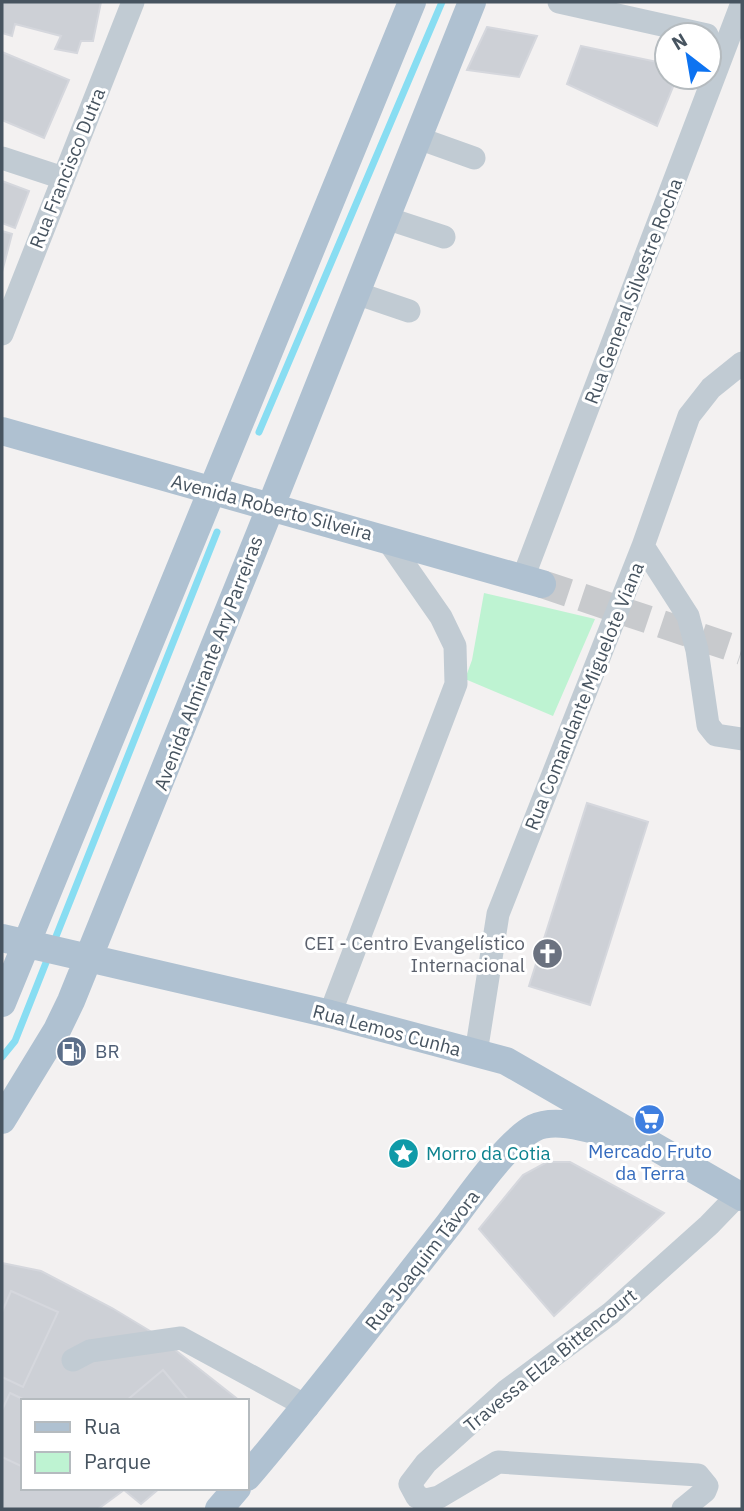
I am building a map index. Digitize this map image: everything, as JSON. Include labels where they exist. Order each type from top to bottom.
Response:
[{"type":"main road","name":"Avenida Almirante Ary Parreiras","points":[[2,1120],[57,1030],[47,948],[210,490],[412,2]]},
{"type":"main road","name":"Avenida Almirante Ary Parreiras","points":[[2,1003],[47,948],[152,808],[269,505],[472,2]]},
{"type":"main road","name":"Avenida Roberto Silveira","points":[[2,431],[533,581]]},
{"type":"main road","name":"Rua Lemos Cunha","points":[[47,948],[330,1014],[506,1061],[740,1196]]},
{"type":"main road","name":"Rua Joaquim Távora","points":[[248,1477],[308,1407],[476,1190],[517,1142],[534,1128],[552,1124],[639,1140]]},
{"type":"main road","points":[[219,1509],[235,1490]]},
{"type":"street","name":"Rua Francisco Dutra","points":[[2,334],[133,2]]},
{"type":"street","points":[[559,2],[653,23]]},
{"type":"street","name":"Rua General Silvestre Rocha","points":[[723,36],[742,3]]},
{"type":"street","name":"Rua General Silvestre Rocha","points":[[533,581],[545,523],[703,91]]},
{"type":"street","points":[[418,138],[474,158]]},
{"type":"street","points":[[2,158],[63,178]]},
{"type":"street","points":[[386,218],[444,237]]},
{"type":"street","points":[[356,293],[410,311]]},
{"type":"street","name":"Rua Comandante Miguelote Viana","points":[[476,1053],[498,914],[643,546],[688,416],[711,388],[742,363]]},
{"type":"street","points":[[330,1014],[456,684],[455,646],[441,617],[386,538]]},
{"type":"street","points":[[643,546],[688,616],[697,650],[708,725],[716,735],[742,739]]},
{"type":"street","name":"Travessa Elza Bittencourt","points":[[683,1509],[705,1491],[707,1486],[698,1475],[498,1462],[439,1497],[426,1500],[417,1497],[410,1484],[426,1463],[506,1391],[611,1313],[740,1196]]},
{"type":"street","points":[[73,1360],[90,1351],[181,1338],[308,1407]]},
{"type":"green space","points":[[484,593],[595,619],[553,716],[465,679],[472,660]]},
{"type":"building","points":[[2,2],[101,2],[93,41],[81,41],[77,53],[55,49],[61,36],[15,24],[12,36],[2,33]]},
{"type":"building","points":[[487,27],[537,36],[519,77],[467,70]]},
{"type":"building","points":[[581,46],[653,61],[653,91],[671,91],[657,126],[567,84]]},
{"type":"building","points":[[2,52],[69,80],[44,138],[2,120]]},
{"type":"building","points":[[2,181],[29,191],[15,228],[2,223]]},
{"type":"building","points":[[2,231],[12,234],[2,272]]},
{"type":"building","points":[[587,803],[648,822],[590,1005],[529,986]]},
{"type":"building","points":[[547,1162],[570,1162],[664,1213],[554,1316],[479,1229],[523,1175]]},
{"type":"building","points":[[2,1263],[41,1271],[112,1308],[155,1334],[237,1399],[21,1399],[21,1490],[124,1490],[98,1509],[2,1509]]},
{"type":"building","points":[[11,1291],[58,1312],[23,1387],[2,1377],[2,1312]]},
{"type":"building","points":[[163,1370],[187,1399],[128,1399]]},
{"type":"building","points":[[10,1393],[23,1399],[21,1466],[2,1457],[2,1410]]},
{"type":"building","points":[[124,1490],[158,1490],[141,1504]]},
{"type":"waterway","points":[[259,432],[442,2]]},
{"type":"waterway","points":[[53,944],[217,532]]},
{"type":"waterway","points":[[2,1057],[15,1041],[49,955]]},
{"type":"tunnel","points":[[542,584],[742,651]]},
{"type":"place","name":"CEI - Centro Evangelístico Internacional","points":[[548,954]]},
{"type":"place","name":"BR","points":[[72,1051]]},
{"type":"place","name":"Mercado Fruto da Terra","points":[[650,1120]]},
{"type":"place","name":"Morro da Cotia","points":[[403,1153]]}]
